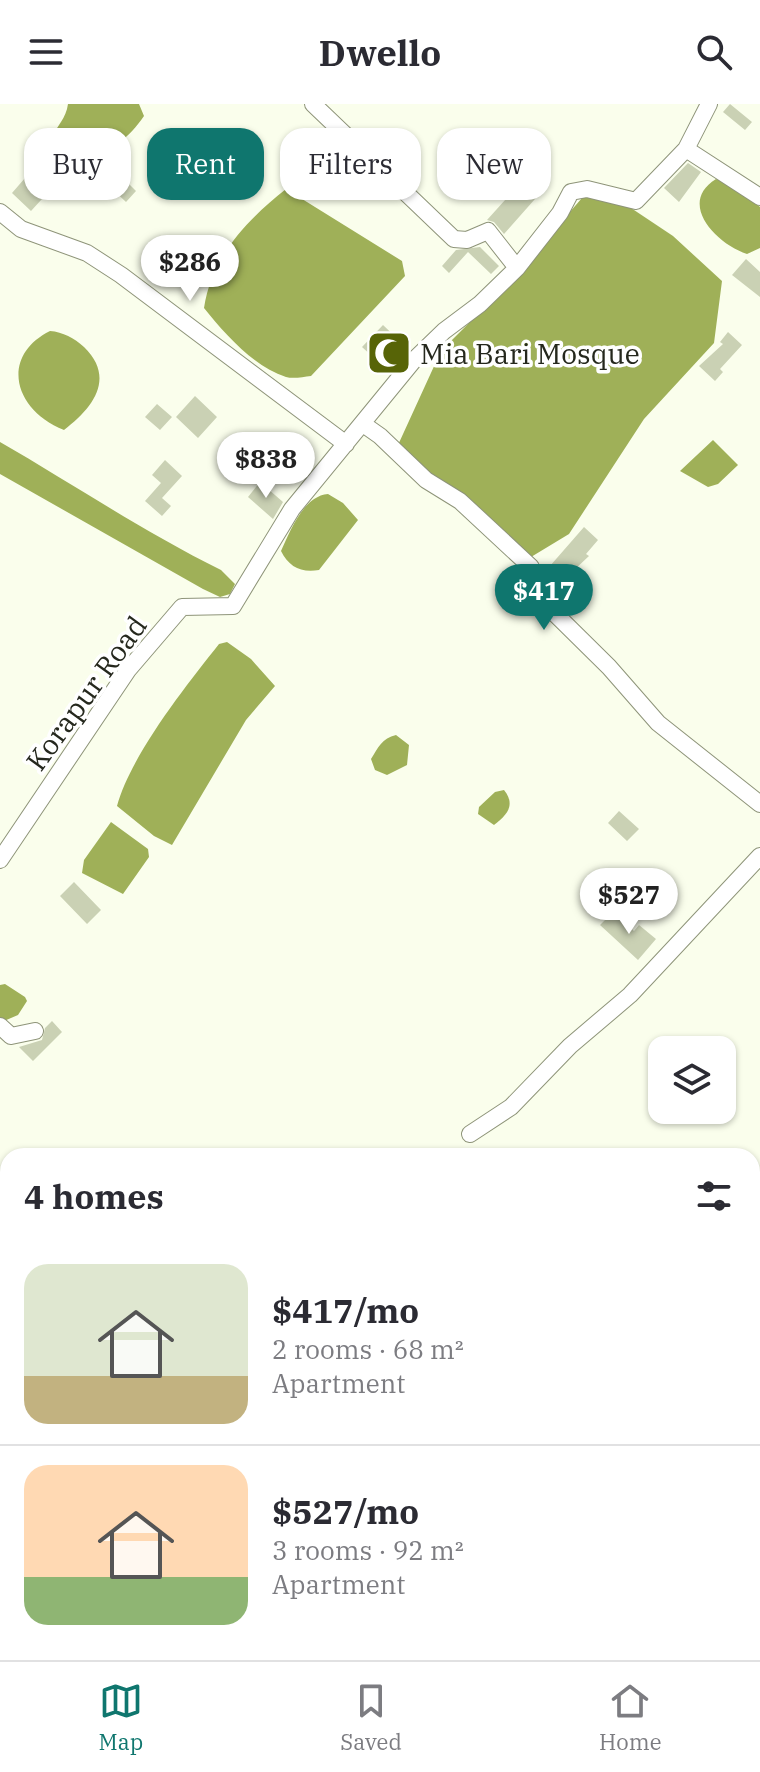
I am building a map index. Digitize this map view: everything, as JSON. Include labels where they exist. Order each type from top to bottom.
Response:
[{"type":"street","points":[[313,104],[454,239],[467,240],[488,231],[517,268]]},
{"type":"street","name":"Korapur Road","points":[[0,860],[128,670],[182,607],[233,606],[292,509],[414,360],[517,268],[560,213],[571,192],[587,189],[636,201],[686,149],[709,104]]},
{"type":"street","points":[[686,149],[760,197]]},
{"type":"street","points":[[0,212],[21,229],[87,253],[121,275],[346,444]]},
{"type":"street","points":[[363,424],[426,480],[460,501],[531,567],[532,591],[609,667],[658,723],[760,804]]},
{"type":"street","points":[[470,1134],[511,1107],[570,1046],[630,995],[760,856]]},
{"type":"street","points":[[0,1026],[11,1036],[35,1031]]},
{"type":"shaded area","points":[[68,104],[139,104],[144,116],[131,132],[131,128],[57,128]]},
{"type":"shaded area","points":[[716,179],[736,186],[760,207],[760,248],[747,254],[735,249],[705,222],[700,211],[700,199]]},
{"type":"shaded area","points":[[280,194],[280,200],[304,200],[402,261],[405,276],[311,376],[286,377],[262,365],[230,338],[204,308],[208,289],[223,256],[257,214]]},
{"type":"shaded area","points":[[582,198],[616,198],[673,236],[722,281],[714,343],[644,419],[569,534],[531,557],[398,445],[441,351],[503,289]]},
{"type":"shaded area","points":[[50,331],[64,334],[84,347],[98,370],[97,392],[92,402],[64,430],[33,410],[19,382],[19,368],[24,354]]},
{"type":"shaded area","points":[[713,440],[738,465],[718,484],[708,487],[680,471]]},
{"type":"shaded area","points":[[0,442],[136,524],[221,570],[235,584],[230,594],[220,597],[203,589],[0,474]]},
{"type":"shaded area","points":[[328,494],[343,503],[358,520],[319,570],[296,568],[281,551],[305,508],[319,496]]},
{"type":"shaded area","points":[[227,642],[251,659],[275,686],[246,720],[172,845],[154,836],[117,806],[134,765],[160,722],[219,644]]},
{"type":"shaded area","points":[[396,735],[409,745],[407,765],[387,775],[375,770],[371,759],[384,741]]},
{"type":"shaded area","points":[[504,790],[510,805],[494,825],[478,814],[479,807],[495,792]]},
{"type":"shaded area","points":[[111,822],[148,849],[149,857],[123,894],[82,873],[84,860]]},
{"type":"shaded area","points":[[5,984],[27,1001],[18,1015],[4,1021],[0,1019],[0,985]]},
{"type":"building","points":[[730,104],[752,122],[745,130],[723,112]]},
{"type":"building","points":[[688,163],[701,172],[679,202],[664,188]]},
{"type":"building","points":[[24,179],[24,200],[41,200],[31,211],[12,193]]},
{"type":"building","points":[[505,200],[534,200],[504,234],[494,222],[487,220]]},
{"type":"building","points":[[480,247],[499,266],[491,274],[468,252],[449,273],[442,266],[456,250]]},
{"type":"building","points":[[746,259],[760,272],[760,297],[732,275]]},
{"type":"building","name":"Mia Bari Mosque","points":[[383,325],[404,345],[384,367],[362,347]]},
{"type":"building","points":[[728,332],[742,345],[720,369],[723,372],[715,381],[699,366],[723,344],[720,342]]},
{"type":"building","points":[[195,396],[217,417],[198,438],[176,417]]},
{"type":"building","points":[[157,404],[172,417],[160,430],[145,417]]},
{"type":"building","points":[[264,445],[277,456],[256,481],[244,471]]},
{"type":"building","points":[[165,460],[182,476],[162,498],[171,506],[162,516],[145,501],[161,483],[152,475]]},
{"type":"building","points":[[260,482],[283,502],[273,519],[248,497]]},
{"type":"building","points":[[584,527],[598,540],[586,554],[589,556],[556,587],[543,574]]},
{"type":"building","points":[[619,811],[639,829],[627,841],[608,823]]},
{"type":"building","points":[[74,882],[101,910],[87,924],[60,896]]},
{"type":"building","points":[[613,912],[634,931],[639,925],[656,939],[638,960],[600,925]]},
{"type":"building","points":[[52,1021],[62,1032],[33,1061],[19,1047],[42,1040],[45,1028]]},
{"type":"place","name":"Mia Bari Mosque","points":[[389,353]]}]
